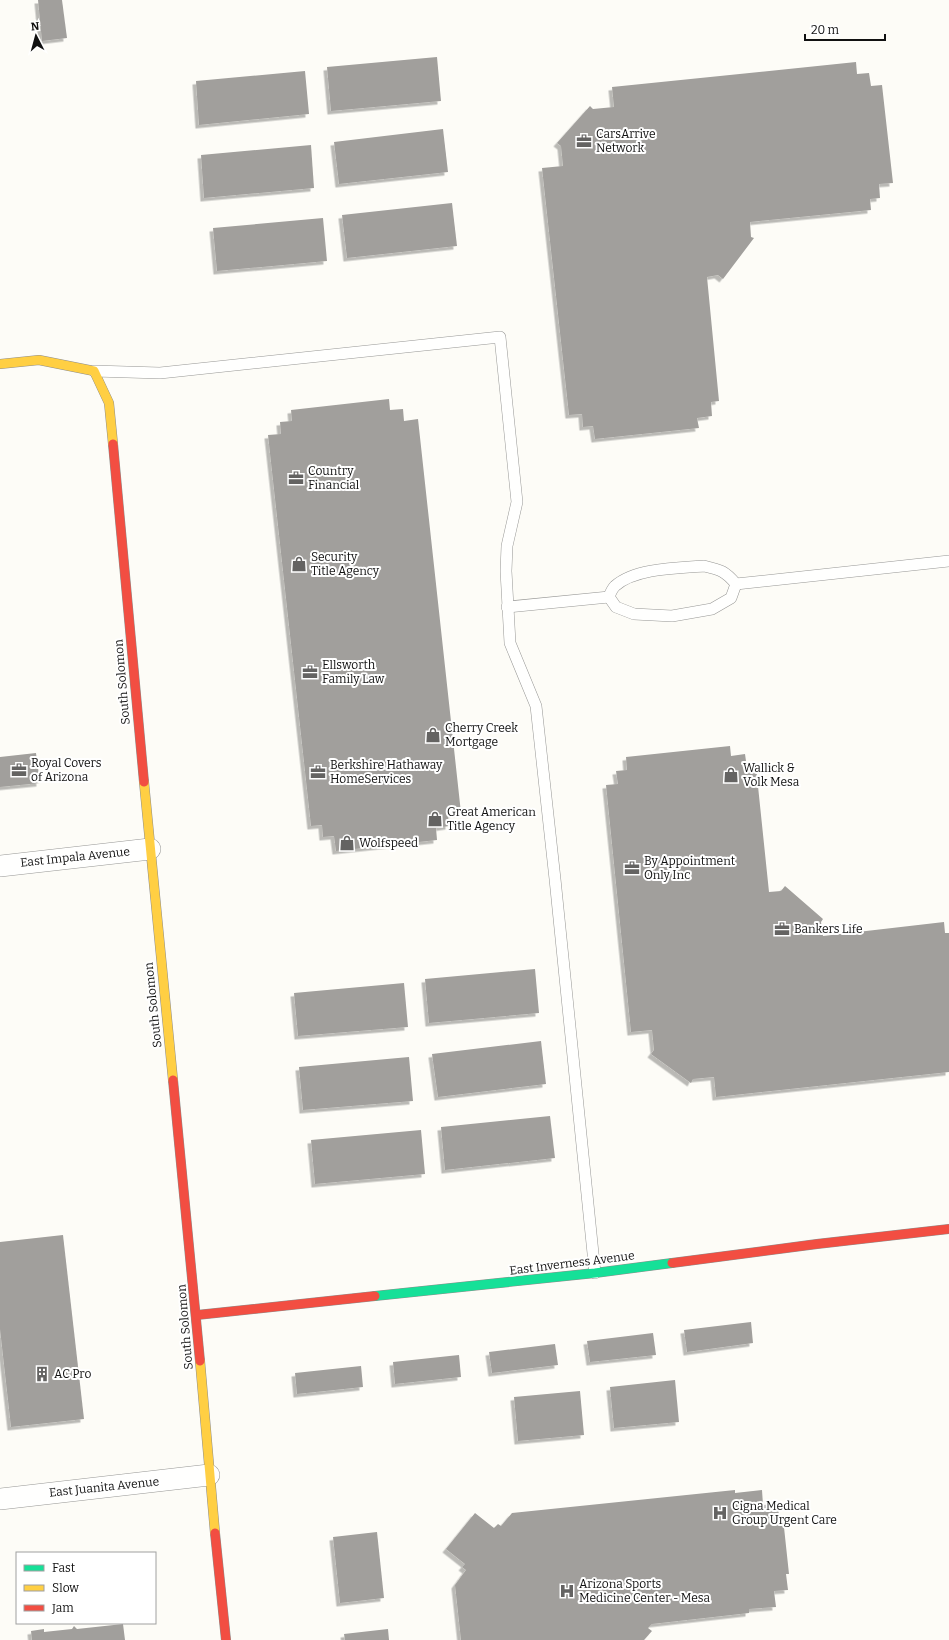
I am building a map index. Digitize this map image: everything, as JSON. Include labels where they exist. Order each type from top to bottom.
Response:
[{"type":"street","points":[[0,364],[39,360],[94,371]]},
{"type":"street","name":"South Solomon","points":[[94,371],[109,403],[150,849],[197,1315],[209,1476],[226,1640]]},
{"type":"street","name":"East Impala Avenue","points":[[0,866],[150,849]]},
{"type":"street","name":"East Inverness Avenue","points":[[197,1315],[595,1273],[817,1244],[949,1229]]},
{"type":"street","name":"East Juanita Avenue","points":[[0,1499],[209,1476]]},
{"type":"lane","points":[[94,371],[160,373],[500,337],[518,502],[507,546],[507,607],[510,643],[536,706],[556,886],[595,1273]]},
{"type":"lane","points":[[736,584],[949,561]]},
{"type":"lane","points":[[609,597],[614,587],[634,575],[665,569],[704,566],[721,570],[736,584]]},
{"type":"lane","points":[[609,597],[616,607],[634,614],[672,616],[712,609],[731,598],[736,584]]},
{"type":"lane","points":[[507,607],[609,597]]},
{"type":"building","points":[[38,0],[62,0],[67,38],[42,41]]},
{"type":"building","points":[[437,57],[441,101],[331,111],[327,67]]},
{"type":"building","points":[[856,62],[857,74],[869,73],[871,86],[882,85],[893,183],[879,184],[880,198],[870,199],[871,210],[750,222],[751,237],[754,238],[723,279],[718,275],[707,277],[719,401],[711,402],[712,416],[697,418],[699,428],[595,439],[593,426],[583,427],[582,414],[569,415],[542,168],[563,166],[561,146],[557,143],[590,106],[593,109],[614,107],[612,87]]},
{"type":"building","points":[[305,71],[309,114],[199,125],[196,81]]},
{"type":"building","points":[[443,129],[448,172],[339,184],[334,142]]},
{"type":"building","points":[[311,145],[314,188],[204,198],[201,155]]},
{"type":"building","points":[[452,203],[457,246],[347,258],[342,215]]},
{"type":"building","points":[[323,218],[327,261],[217,271],[213,228]]},
{"type":"building","points":[[389,399],[390,410],[403,409],[404,421],[418,419],[461,813],[448,815],[449,826],[436,828],[437,840],[336,851],[334,836],[323,837],[322,825],[311,826],[268,435],[281,434],[280,422],[292,421],[291,410]]},
{"type":"building","points":[[730,746],[731,756],[745,754],[747,768],[756,767],[769,892],[781,891],[785,886],[823,919],[821,922],[823,936],[944,922],[945,933],[949,933],[949,1072],[716,1097],[714,1077],[693,1079],[691,1083],[651,1054],[654,1050],[652,1030],[631,1032],[606,785],[618,784],[616,771],[627,770],[626,757]]},
{"type":"building","name":"Royal Covers of Arizona","points":[[36,753],[40,783],[0,787],[0,757]]},
{"type":"building","points":[[535,969],[539,1013],[429,1023],[425,979]]},
{"type":"building","points":[[404,983],[408,1027],[298,1036],[294,993]]},
{"type":"building","points":[[541,1041],[546,1084],[438,1097],[432,1054]]},
{"type":"building","points":[[409,1057],[413,1101],[303,1110],[299,1067]]},
{"type":"building","points":[[550,1116],[555,1158],[445,1170],[441,1127]]},
{"type":"building","points":[[421,1130],[425,1174],[315,1184],[311,1140]]},
{"type":"building","name":"AC Pro","points":[[63,1235],[84,1419],[11,1427],[0,1329],[0,1242]]},
{"type":"building","points":[[751,1322],[753,1343],[687,1352],[684,1330]]},
{"type":"building","points":[[653,1333],[656,1355],[590,1362],[587,1341]]},
{"type":"building","points":[[555,1344],[558,1365],[492,1373],[489,1352]]},
{"type":"building","points":[[459,1355],[461,1377],[395,1384],[393,1362]]},
{"type":"building","points":[[361,1366],[363,1387],[297,1394],[295,1373]]},
{"type":"building","points":[[675,1380],[679,1422],[614,1428],[610,1387]]},
{"type":"building","points":[[580,1391],[584,1435],[518,1441],[514,1397]]},
{"type":"building","points":[[735,1490],[735,1493],[762,1490],[763,1505],[778,1504],[779,1518],[783,1518],[789,1574],[786,1574],[788,1590],[774,1591],[776,1607],[749,1609],[749,1613],[652,1624],[648,1628],[652,1631],[644,1640],[461,1640],[455,1585],[466,1570],[462,1567],[465,1564],[446,1549],[475,1513],[494,1528],[498,1524],[501,1526],[512,1513]]},
{"type":"building","points":[[377,1532],[384,1598],[340,1603],[333,1537]]},
{"type":"building","points":[[123,1624],[125,1640],[32,1640],[31,1631],[44,1629],[44,1632],[72,1629],[74,1626],[77,1629]]},
{"type":"building","points":[[388,1629],[389,1640],[345,1640],[344,1634]]},
{"type":"traffic: fast","points":[[375,1296],[595,1273],[672,1263]]},
{"type":"traffic: slow","points":[[0,364],[39,360],[94,371],[109,403],[113,444]]},
{"type":"traffic: slow","points":[[144,782],[173,1080]]},
{"type":"traffic: slow","points":[[200,1361],[215,1533]]},
{"type":"traffic: jam","points":[[113,444],[144,782]]},
{"type":"traffic: jam","points":[[173,1080],[200,1361]]},
{"type":"traffic: jam","points":[[672,1263],[949,1229]]},
{"type":"traffic: jam","points":[[197,1315],[375,1296]]},
{"type":"traffic: jam","points":[[215,1533],[226,1640]]},
{"type":"place","name":"CarsArrive Network","points":[[584,141]]},
{"type":"place","name":"Country Financial","points":[[296,478]]},
{"type":"place","name":"Security Title Agency","points":[[299,564]]},
{"type":"place","name":"Ellsworth Family Law","points":[[310,672]]},
{"type":"place","name":"Cherry Creek Mortgage","points":[[433,735]]},
{"type":"place","name":"Royal Covers of Arizona","points":[[19,770]]},
{"type":"place","name":"Berkshire Hathaway HomeServices","points":[[318,772]]},
{"type":"place","name":"Wallick & Volk Mesa","points":[[731,775]]},
{"type":"place","name":"Great American Title Agency","points":[[435,819]]},
{"type":"place","name":"Wolfspeed","points":[[347,843]]},
{"type":"place","name":"By Appointment Only Inc","points":[[632,868]]},
{"type":"place","name":"Bankers Life","points":[[782,929]]},
{"type":"place","name":"AC Pro","points":[[42,1374]]},
{"type":"place","name":"Cigna Medical Group Urgent Care","points":[[720,1513]]},
{"type":"place","name":"Arizona Sports Medicine Center - Mesa","points":[[567,1591]]}]
